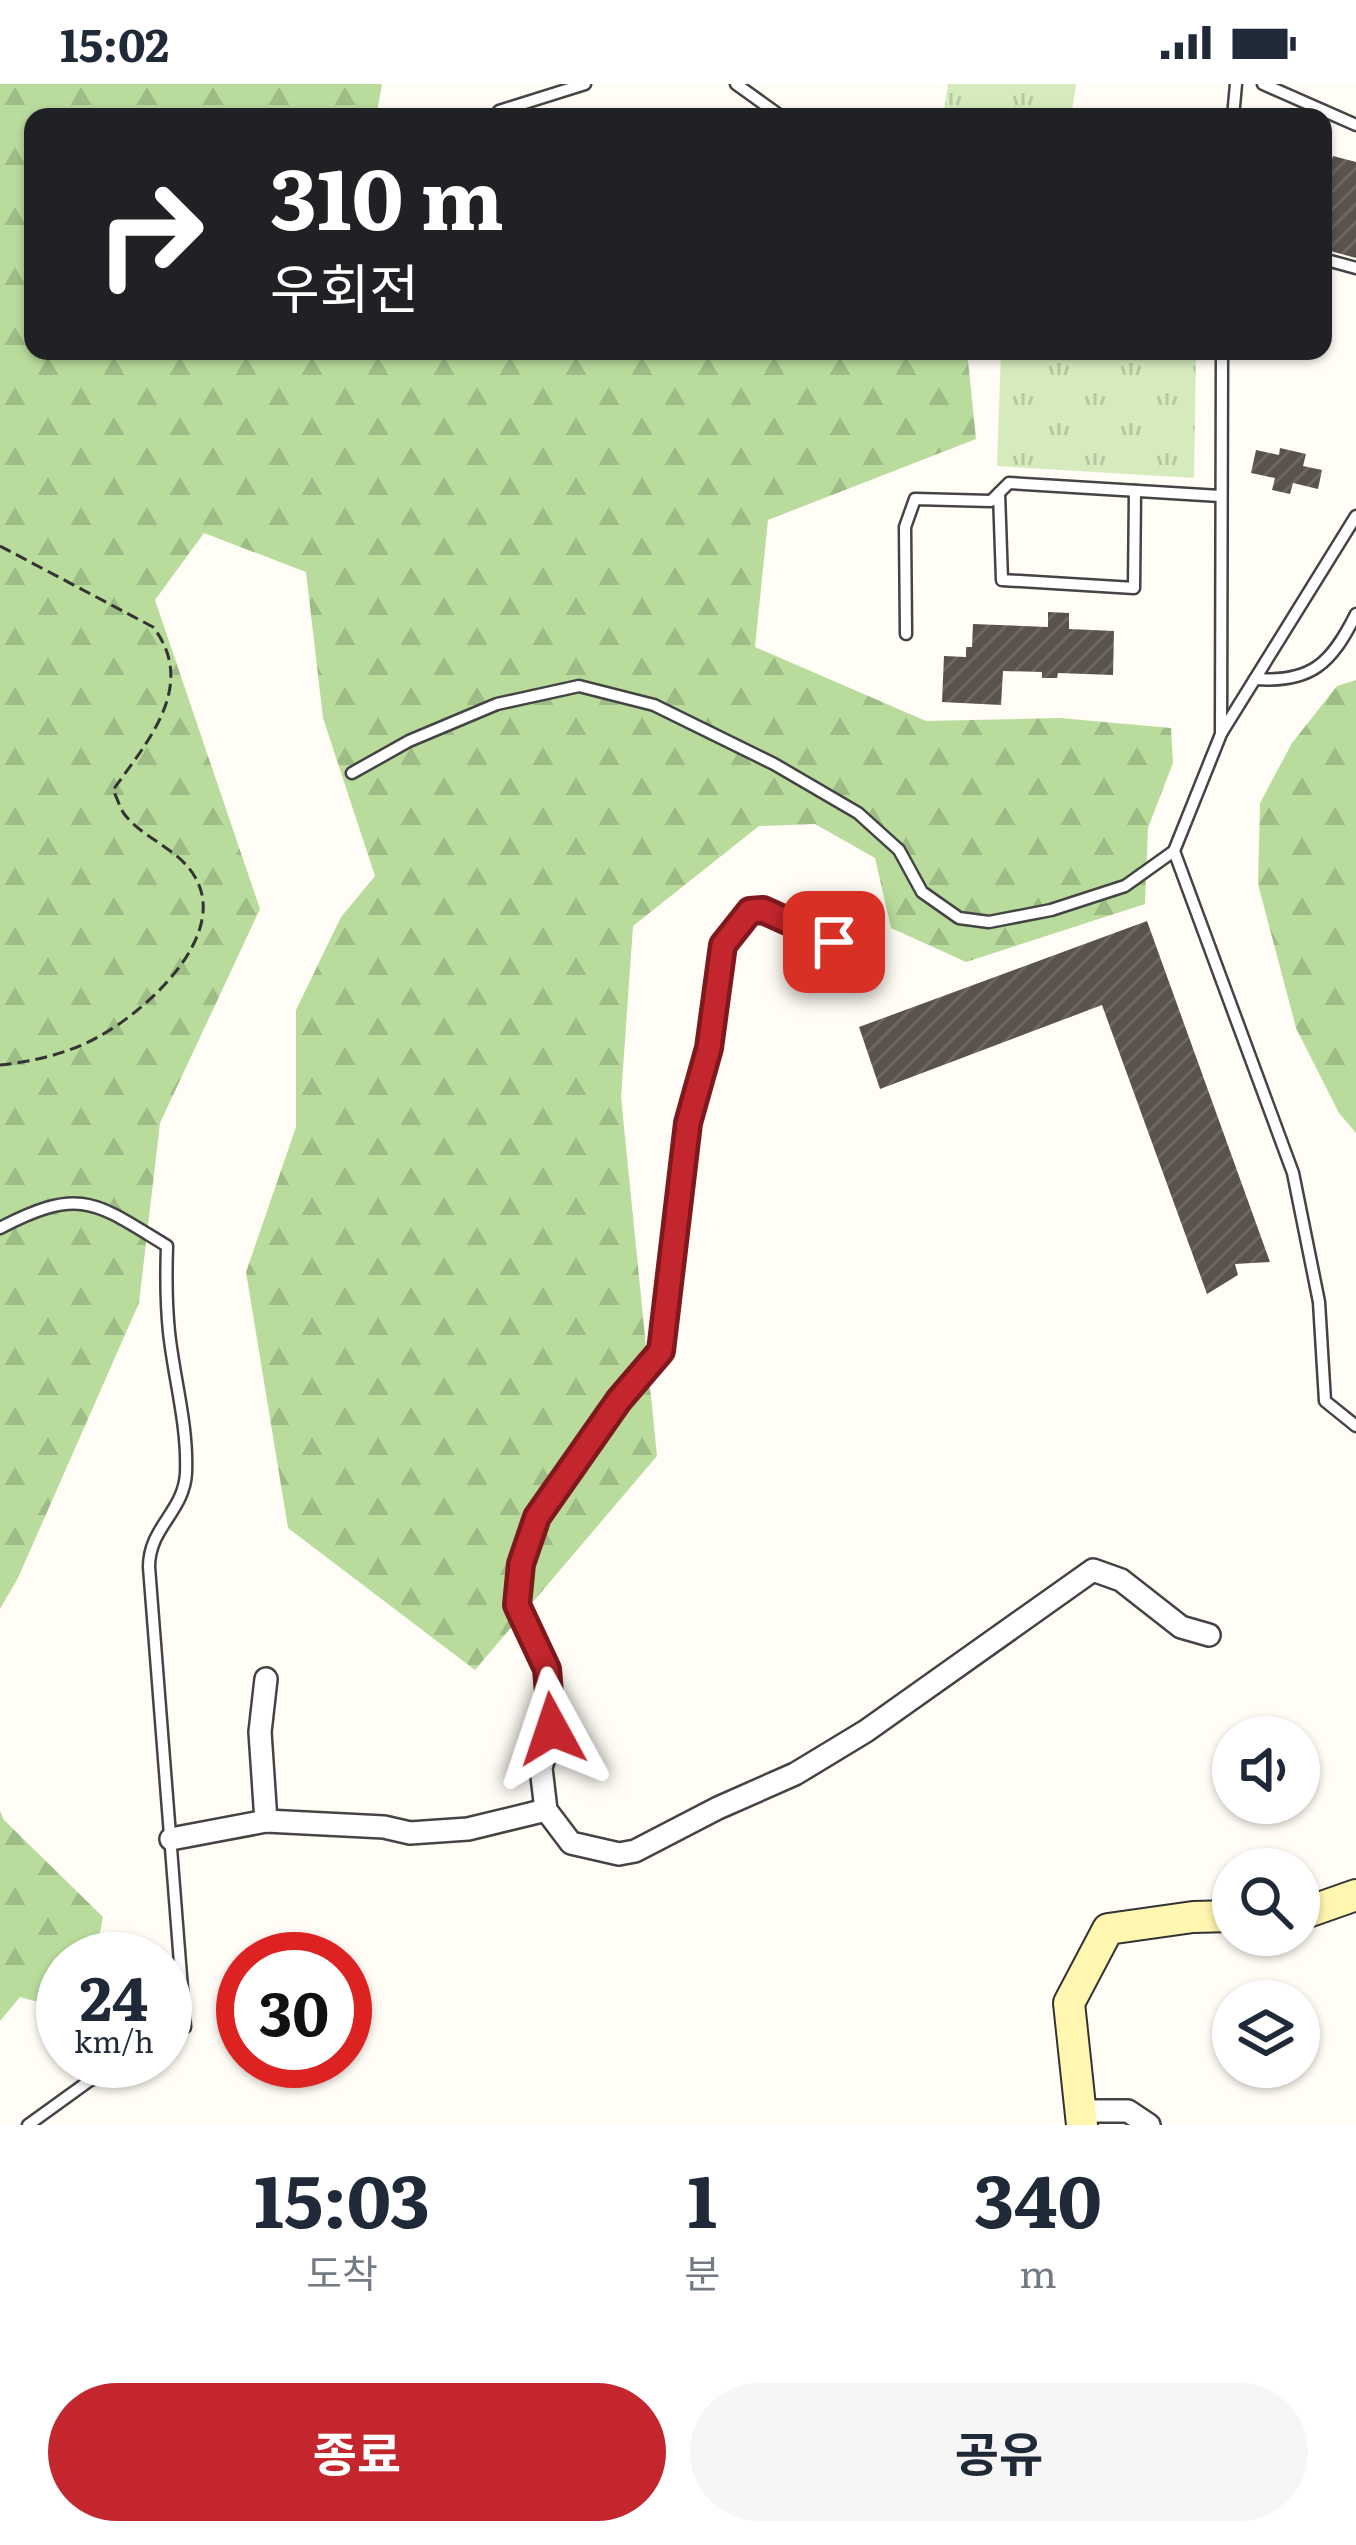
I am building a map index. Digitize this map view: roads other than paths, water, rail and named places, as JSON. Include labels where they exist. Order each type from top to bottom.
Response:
[{"type":"street","points":[[869,958],[763,910],[750,911],[723,945],[709,1048],[688,1123],[661,1351],[619,1400],[537,1517],[521,1564],[517,1605],[547,1669],[552,1729],[541,1768],[546,1810],[572,1844],[619,1853],[667,1838],[866,1732],[1093,1570],[1121,1580],[1181,1627],[1209,1635]]},
{"type":"street","points":[[266,1679],[260,1732],[266,1821]]},
{"type":"street","points":[[171,1839],[266,1821],[384,1826],[410,1833],[468,1829],[546,1810]]},
{"type":"street","points":[[1320,1908],[1356,1895]]},
{"type":"street","points":[[1149,2125],[1128,2110],[1082,2118],[1069,2003],[1108,1929],[1212,1917]]},
{"type":"lane","points":[[509,108],[585,84]]},
{"type":"lane","points":[[736,84],[769,108]]},
{"type":"lane","points":[[1262,84],[1317,108]]},
{"type":"lane","points":[[1221,734],[1222,360]]},
{"type":"lane","points":[[906,634],[905,527],[915,499],[991,501],[1010,483],[1220,496]]},
{"type":"lane","points":[[999,493],[1002,580],[1134,589],[1135,490]]},
{"type":"lane","points":[[352,773],[409,741],[497,704],[578,686],[654,705],[858,813],[899,850],[922,892],[958,918],[989,922],[1070,904],[1125,886],[1174,851],[1221,734],[1356,516]]},
{"type":"lane","points":[[1255,679],[1287,682],[1315,671],[1343,640],[1356,614]]},
{"type":"lane","points":[[1174,851],[1293,1173],[1319,1302],[1325,1401],[1356,1426]]},
{"type":"lane","points":[[0,1228],[69,1200],[103,1207],[167,1246],[169,1335],[184,1415],[186,1478],[178,1504],[149,1544],[149,1567],[178,1932]]},
{"type":"lane","points":[[28,2125],[79,2088]]}]
